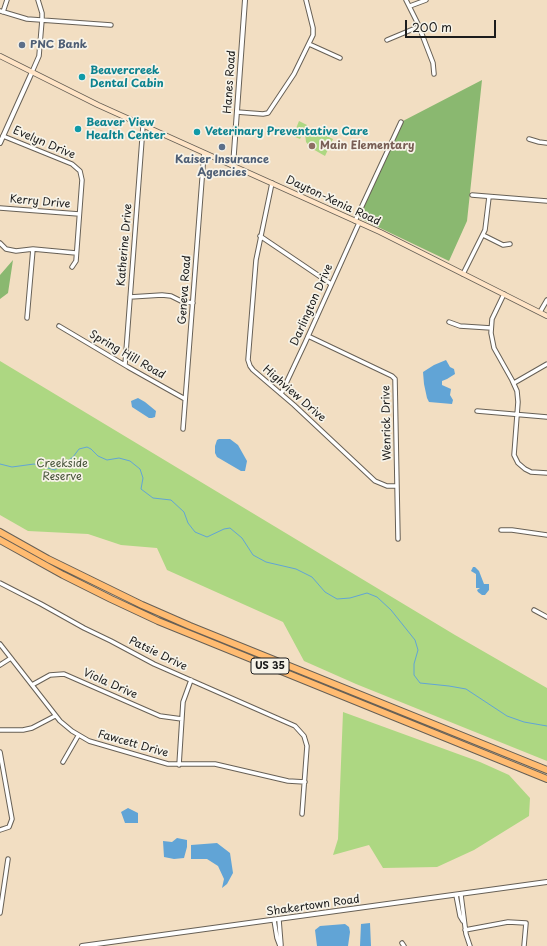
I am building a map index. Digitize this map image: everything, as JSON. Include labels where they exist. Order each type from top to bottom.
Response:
[{"type":"highway","name":"US 35","points":[[0,532],[88,579],[149,608],[547,770]]},
{"type":"highway","name":"US 35","points":[[0,540],[63,575],[158,621],[547,779]]},
{"type":"main road","name":"Dayton-Xenia Road","points":[[0,56],[143,126],[357,222],[547,316]]},
{"type":"street","points":[[7,0],[2,12],[20,18],[111,25]]},
{"type":"street","points":[[0,143],[39,56],[42,13],[38,0]]},
{"type":"street","name":"Hanes Road","points":[[233,166],[245,0]]},
{"type":"street","points":[[237,112],[263,114],[270,111],[294,74],[309,44],[313,31],[306,0]]},
{"type":"street","points":[[406,0],[418,26],[432,63],[434,74]]},
{"type":"street","points":[[410,6],[426,0]]},
{"type":"street","points":[[387,40],[418,26]]},
{"type":"street","points":[[309,44],[340,58]]},
{"type":"street","name":"Darlington Drive","points":[[280,394],[308,336],[401,122]]},
{"type":"street","name":"Katherine Drive","points":[[125,365],[143,126]]},
{"type":"street","name":"Evelyn Drive","points":[[3,136],[72,164],[81,173],[82,180],[76,261],[72,267]]},
{"type":"street","points":[[529,139],[547,143]]},
{"type":"street","name":"Geneva Road","points":[[183,429],[204,153]]},
{"type":"street","name":"Highview Drive","points":[[272,183],[256,260],[248,360],[253,370],[375,481],[387,486],[397,486]]},
{"type":"street","points":[[472,195],[547,201]]},
{"type":"street","points":[[463,274],[483,235],[486,224],[489,196]]},
{"type":"street","name":"Kerry Drive","points":[[0,208],[80,214]]},
{"type":"street","points":[[483,235],[503,245],[510,244]]},
{"type":"street","points":[[260,236],[331,284]]},
{"type":"street","points":[[0,244],[9,250],[20,251],[33,249],[76,253]]},
{"type":"street","points":[[27,318],[33,249]]},
{"type":"street","points":[[504,294],[492,319],[491,338],[494,348],[514,383],[517,396],[514,451],[515,460],[526,470],[547,473]]},
{"type":"street","points":[[130,297],[162,295],[171,296],[181,301],[193,303]]},
{"type":"street","points":[[540,312],[547,300]]},
{"type":"street","points":[[449,322],[460,326],[491,328]]},
{"type":"street","name":"Spring Hill Road","points":[[59,326],[185,399]]},
{"type":"street","name":"Wenrick Drive","points":[[308,336],[392,376],[395,379],[398,539]]},
{"type":"street","points":[[514,383],[547,364]]},
{"type":"street","points":[[477,411],[547,416]]},
{"type":"street","points":[[501,530],[547,535]]},
{"type":"street","name":"Patsie Drive","points":[[0,583],[154,664],[293,724],[298,728],[306,741],[307,753],[305,782]]},
{"type":"street","points":[[534,610],[547,618]]},
{"type":"street","name":"Fawcett Drive","points":[[0,644],[55,716],[78,736],[99,744],[163,763],[179,765],[213,764],[288,781],[305,782]]},
{"type":"street","points":[[0,665],[11,658]]},
{"type":"street","name":"Viola Drive","points":[[32,685],[50,675],[64,674],[160,716],[182,719]]},
{"type":"street","points":[[179,765],[184,698],[191,680]]},
{"type":"street","points":[[0,730],[23,730],[32,728],[55,716]]},
{"type":"street","points":[[63,762],[78,736]]},
{"type":"street","points":[[0,752],[2,775],[12,820],[9,827],[0,830]]},
{"type":"street","points":[[302,814],[305,782]]},
{"type":"street","points":[[0,913],[2,890],[8,859]]},
{"type":"street","name":"Shakertown Road","points":[[82,946],[280,920],[547,882]]},
{"type":"street","points":[[456,895],[460,916],[464,922]]},
{"type":"street","points":[[461,895],[465,916],[465,930],[470,946]]},
{"type":"street","points":[[274,920],[277,938],[281,946]]},
{"type":"street","points":[[280,920],[281,946]]},
{"type":"street","points":[[465,930],[508,922],[526,923],[524,946]]},
{"type":"green space","points":[[482,80],[467,221],[449,261],[357,217],[401,122]]},
{"type":"green space","points":[[299,121],[307,125],[300,139],[293,136]]},
{"type":"green space","points":[[308,130],[316,135],[320,133],[333,139],[325,156],[311,148],[306,142],[305,134]]},
{"type":"green space","points":[[13,260],[8,293],[0,299],[0,275]]},
{"type":"green space","name":"Creekside Reserve","points":[[0,361],[455,635],[547,688],[547,761],[356,684],[304,661],[283,622],[167,570],[157,548],[121,545],[88,534],[28,531],[0,515]]},
{"type":"green space","points":[[343,712],[480,762],[509,775],[530,798],[529,816],[474,850],[437,867],[383,868],[369,845],[333,855],[338,839]]},
{"type":"water","points":[[446,360],[450,367],[454,369],[455,374],[442,381],[442,385],[451,389],[450,395],[453,400],[452,404],[429,402],[424,384],[423,372]]},
{"type":"water","points":[[138,398],[156,411],[155,417],[149,418],[132,407],[131,401]]},
{"type":"water","points":[[230,439],[238,445],[247,461],[245,471],[241,471],[217,457],[215,453],[215,446],[217,440]]},
{"type":"water","points":[[473,567],[479,571],[484,584],[489,584],[489,590],[485,595],[478,592],[477,590],[480,588],[476,588],[476,574],[471,571]]},
{"type":"water","points":[[128,808],[138,813],[138,823],[125,823],[121,812]]},
{"type":"water","points":[[177,838],[187,840],[184,858],[174,859],[164,857],[163,841],[172,842]]},
{"type":"water","points":[[217,843],[230,853],[233,873],[227,884],[222,888],[224,879],[218,866],[207,859],[191,859],[191,845]]},
{"type":"water","points":[[370,923],[371,946],[360,946],[361,924]]},
{"type":"water","points":[[345,924],[349,927],[350,932],[348,946],[317,946],[315,930],[320,926]]},
{"type":"waterway","points":[[0,464],[12,467],[34,464],[55,470],[73,457],[79,449],[87,447],[98,456],[107,460],[119,458],[130,461],[140,469],[143,478],[141,489],[153,498],[171,500],[184,512],[188,523],[195,532],[207,537],[224,529],[230,528],[242,538],[253,555],[266,562],[296,569],[312,577],[325,592],[337,599],[350,598],[367,593],[377,597],[391,610],[415,640],[418,650],[414,664],[414,675],[420,683],[466,689],[507,716],[524,722],[547,726]]},
{"type":"place","name":"PNC Bank","points":[[22,45]]},
{"type":"place","name":"Beavercreek Dental Cabin","points":[[82,77]]},
{"type":"place","name":"Beaver View Health Center","points":[[78,129]]},
{"type":"place","name":"Veterinary Preventative Care","points":[[197,132]]},
{"type":"place","name":"Main Elementary","points":[[312,146]]},
{"type":"place","name":"Kaiser Insurance Agencies","points":[[222,147]]}]
